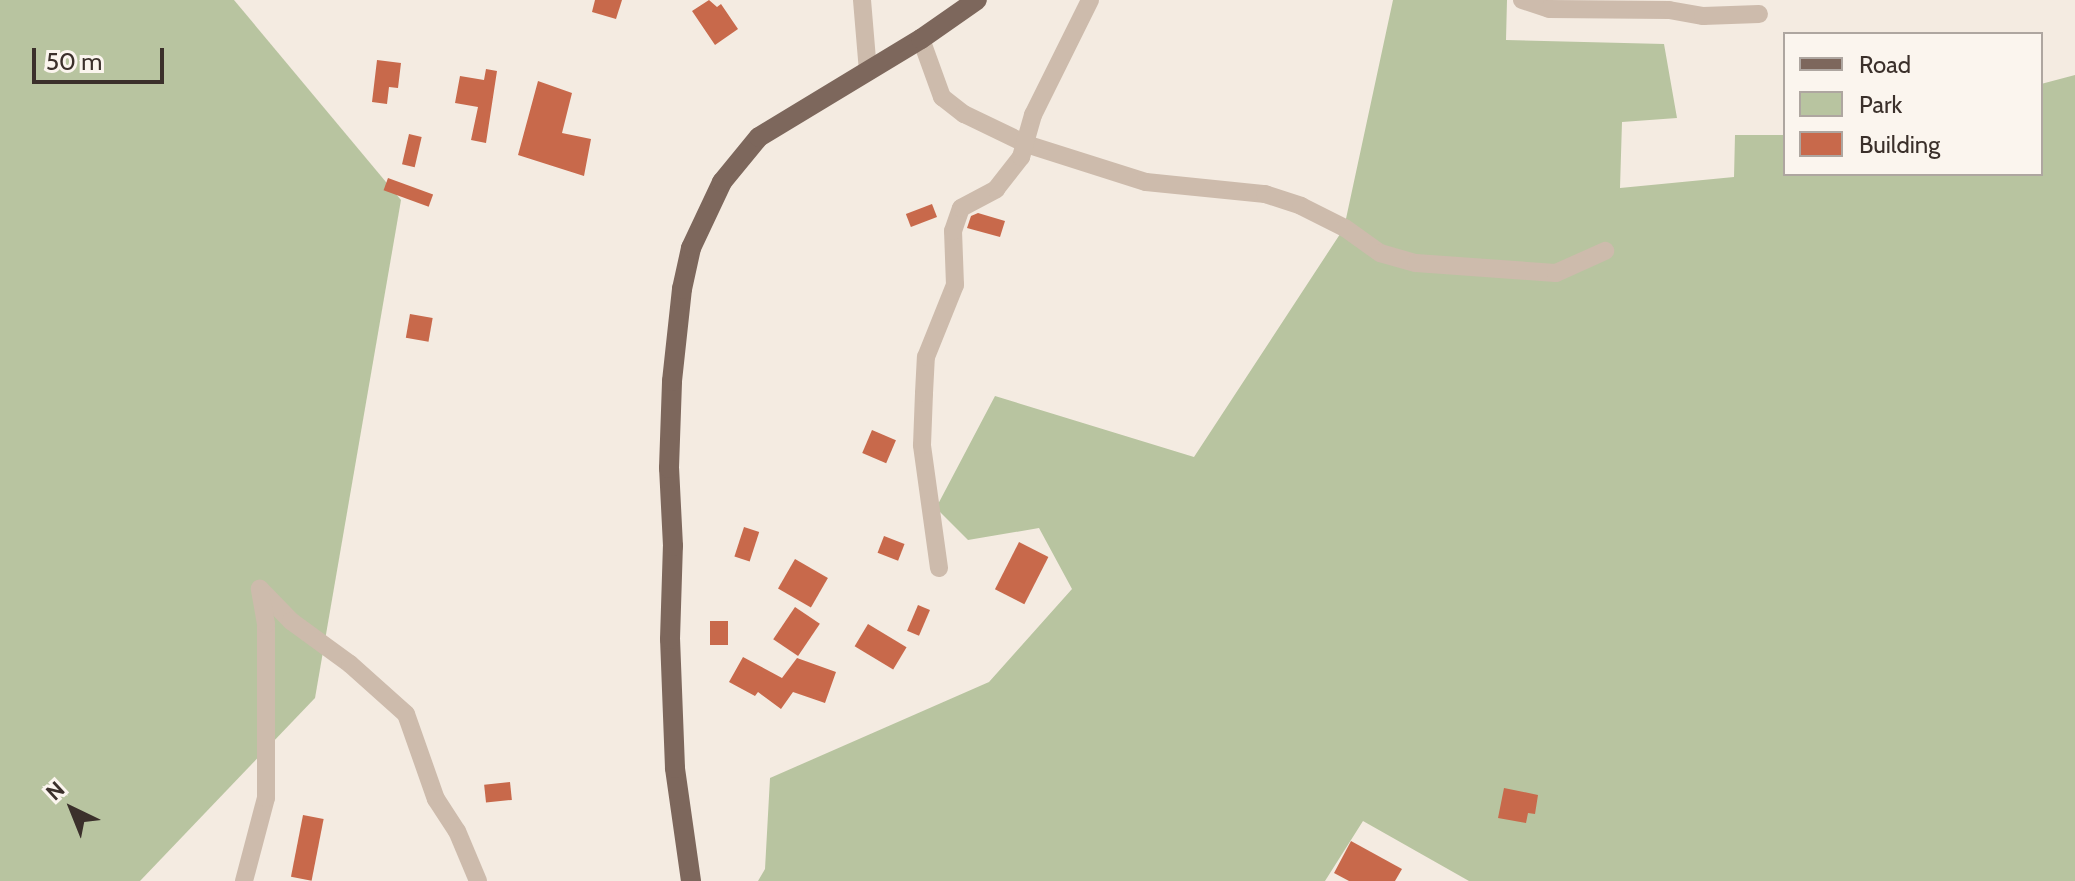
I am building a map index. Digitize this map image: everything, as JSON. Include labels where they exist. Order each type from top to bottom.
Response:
[{"type":"main road","points":[[691,881],[675,768],[670,639],[672,395],[682,289],[696,235],[733,165],[759,137],[921,39],[977,0]]},
{"type":"street","points":[[862,0],[868,72]]},
{"type":"street","points":[[939,568],[922,445],[926,357],[955,285],[953,231],[961,208],[996,189],[1011,172],[1026,144],[1033,115],[1090,0]]},
{"type":"street","points":[[1522,0],[1549,9],[1669,10],[1703,16],[1759,14]]},
{"type":"street","points":[[921,39],[942,97],[964,114],[1026,144],[1146,182],[1265,194],[1301,206],[1345,228],[1380,253],[1416,263],[1556,273],[1605,251]]},
{"type":"street","points":[[244,881],[266,798],[266,624],[260,589],[291,621],[350,664],[406,714],[436,799],[457,831],[478,881]]},
{"type":"green space","points":[[0,0],[234,0],[401,200],[315,698],[140,881],[0,881]]},
{"type":"green space","points":[[1393,0],[1507,0],[1506,40],[1664,44],[1677,118],[1622,122],[1620,188],[1734,177],[1735,135],[1783,135],[1783,176],[2043,176],[2043,83],[2075,75],[2075,881],[1469,881],[1363,821],[1325,881],[758,881],[765,869],[770,778],[989,682],[1072,589],[1039,528],[968,540],[936,508],[995,396],[1194,457],[1344,228]]},
{"type":"building","points":[[595,0],[622,0],[616,19],[592,12]]},
{"type":"building","points":[[709,0],[717,7],[721,4],[738,29],[715,45],[692,11]]},
{"type":"building","points":[[377,60],[401,63],[398,88],[389,87],[387,104],[372,102]]},
{"type":"building","points":[[486,69],[497,71],[486,143],[471,140],[478,107],[455,103],[460,76],[484,80]]},
{"type":"building","points":[[538,81],[572,93],[562,133],[591,139],[584,176],[518,155]]},
{"type":"building","points":[[409,134],[422,137],[415,167],[402,164]]},
{"type":"building","points":[[388,178],[433,194],[429,207],[384,190]]},
{"type":"building","points":[[932,204],[937,217],[911,227],[906,214]]},
{"type":"building","points":[[978,213],[1005,221],[1000,237],[967,228],[971,216]]},
{"type":"building","points":[[410,314],[433,318],[428,342],[406,338]]},
{"type":"building","points":[[872,430],[896,440],[886,463],[862,453]]},
{"type":"building","points":[[744,527],[759,532],[750,561],[734,556]]},
{"type":"building","points":[[884,536],[905,544],[898,561],[878,553]]},
{"type":"building","points":[[1019,542],[1048,557],[1024,604],[995,589]]},
{"type":"building","points":[[795,559],[828,578],[811,607],[778,588]]},
{"type":"building","points":[[918,605],[930,610],[919,636],[907,631]]},
{"type":"building","points":[[795,607],[820,624],[798,656],[773,639]]},
{"type":"building","points":[[710,621],[728,621],[728,645],[710,645]]},
{"type":"building","points":[[868,624],[907,647],[893,669],[855,646]]},
{"type":"building","points":[[743,657],[782,678],[797,658],[836,672],[825,703],[793,692],[781,709],[758,692],[755,696],[729,682]]},
{"type":"building","points":[[510,782],[512,800],[486,803],[484,785]]},
{"type":"building","points":[[1504,788],[1538,795],[1535,814],[1528,813],[1526,823],[1498,818]]},
{"type":"building","points":[[303,815],[324,819],[312,881],[291,877]]},
{"type":"building","points":[[1351,841],[1402,869],[1395,881],[1349,881],[1334,873]]}]
